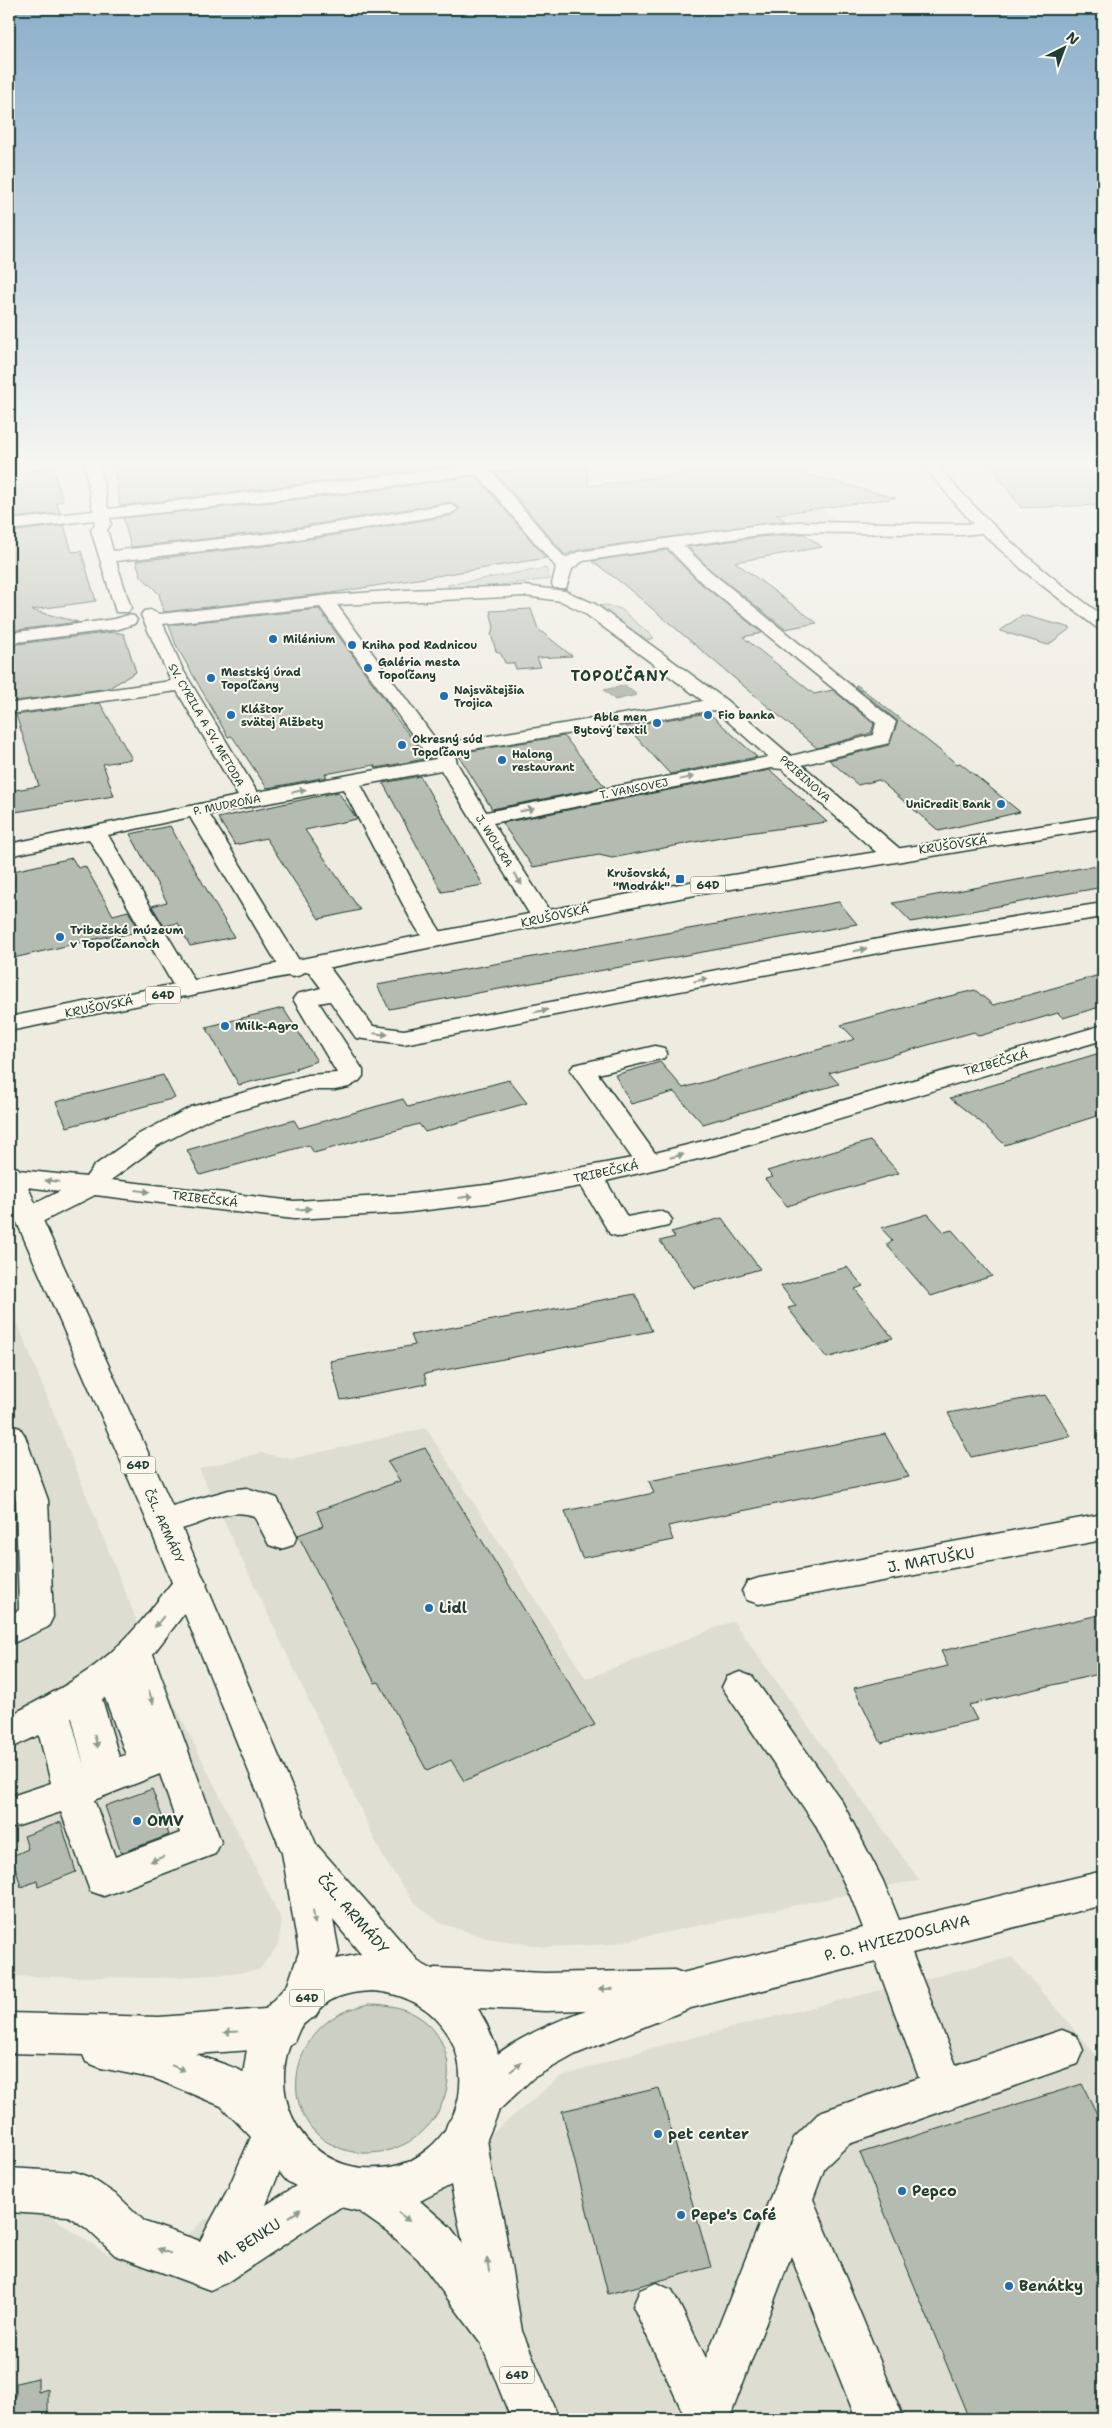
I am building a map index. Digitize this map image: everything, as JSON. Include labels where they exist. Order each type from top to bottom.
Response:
[{"type":"street","name":"SV. CYRILA A SV. METODA","points":[[122,574],[139,610],[155,627],[182,685],[251,800]]},
{"type":"street","points":[[544,592],[560,587],[563,574]]},
{"type":"street","name":"T. VANSOVEJ","points":[[480,819],[771,762],[788,763],[882,739],[886,722],[703,574]]},
{"type":"street","points":[[1037,574],[1103,624]]},
{"type":"street","name":"PRIBINOVA","points":[[9,638],[119,624],[139,610],[405,595],[544,592],[565,596],[589,608],[719,704],[892,854]]},
{"type":"street","points":[[328,600],[434,751],[445,756]]},
{"type":"street","points":[[13,709],[182,685]]},
{"type":"street","name":"P. MUDROŇA","points":[[9,850],[196,810],[349,781],[445,756],[719,704]]},
{"type":"street","name":"J. WOLKRA","points":[[445,756],[480,819],[543,918]]},
{"type":"street","points":[[349,781],[421,918],[435,940]]},
{"type":"street","points":[[196,810],[293,970]]},
{"type":"street","name":"KRUŠOVSKÁ","points":[[9,1024],[293,970],[695,888],[892,854],[1103,822]]},
{"type":"street","points":[[95,831],[188,990]]},
{"type":"street","points":[[316,965],[365,1032],[404,1037],[890,944],[1103,910]]},
{"type":"street","points":[[15,1194],[94,1185],[103,1172],[148,1140],[200,1113],[308,1083],[318,1081],[336,1083],[344,1081],[350,1076],[350,1070],[305,1000],[336,992]]},
{"type":"street","name":"TRIBEČSKÁ","points":[[15,1194],[94,1185],[294,1210],[412,1203],[494,1193],[589,1176],[710,1148],[1103,1032]]},
{"type":"street","points":[[649,1163],[583,1070],[655,1053]]},
{"type":"street","points":[[589,1176],[620,1228],[658,1220]]},
{"type":"street","name":"ČSL. ARMÁDY","points":[[15,1194],[163,1521],[301,1852],[319,1952],[290,2016]]},
{"type":"street","points":[[9,1436],[32,1500],[36,1617],[9,1631]]},
{"type":"street","points":[[163,1521],[217,1504],[247,1500],[266,1507],[281,1536]]},
{"type":"street","name":"J. MATUŠKU","points":[[759,1592],[1103,1527]]},
{"type":"street","points":[[9,1734],[83,1694],[124,1662],[190,1584]]},
{"type":"street","points":[[9,1813],[72,1792],[147,1763],[124,1662]]},
{"type":"street","points":[[51,1712],[72,1792],[104,1879],[202,1842],[124,1662]]},
{"type":"street","points":[[740,1687],[828,1812],[874,1902],[945,2090]]},
{"type":"street","points":[[83,1694],[106,1778]]},
{"type":"street","name":"ČSL. ARMÁDY","points":[[301,1852],[420,1981]]},
{"type":"street","name":"P. O. HVIEZDOSLAVA","points":[[350,2187],[402,2183],[421,2175],[446,2157],[472,2117],[518,2064],[561,2040],[690,1990],[1103,1888]]},
{"type":"street","name":"64D","points":[[499,2331],[472,2117],[483,2066],[475,2034],[459,2007],[420,1981],[378,1972],[350,1976],[324,1987],[290,2016],[266,2058],[262,2090],[270,2129],[284,2152],[298,2166],[350,2187],[404,2216],[434,2243],[499,2331],[535,2419]]},
{"type":"street","name":"P. O. HVIEZDOSLAVA","points":[[420,1981],[545,1992],[616,1989],[690,1990]]},
{"type":"street","points":[[19,2034],[159,2037],[290,2016]]},
{"type":"street","points":[[19,2034],[158,2059],[236,2091],[270,2129]]},
{"type":"street","points":[[710,2416],[808,2153],[835,2127],[1062,2050]]},
{"type":"street","name":"M. BENKU","points":[[210,2267],[244,2205],[270,2129]]},
{"type":"street","name":"M. BENKU","points":[[210,2267],[350,2187]]},
{"type":"street","points":[[9,2190],[75,2194],[102,2212],[131,2239],[210,2267]]},
{"type":"street","points":[[791,2199],[880,2419]]},
{"type":"street","points":[[656,2306],[710,2416]]},
{"type":"shaded area","points":[[509,574],[548,574],[550,579],[460,590],[452,589],[447,585]]},
{"type":"shaded area","points":[[606,605],[621,609],[654,638],[644,641],[597,606]]},
{"type":"shaded area","points":[[625,685],[637,695],[615,700],[604,690]]},
{"type":"shaded area","points":[[9,1302],[152,1659],[282,1921],[278,1945],[259,1970],[230,1974],[158,1978],[9,1976]]},
{"type":"shaded area","points":[[426,1428],[586,1679],[733,1621],[920,1881],[902,1883],[611,1944],[546,1947],[487,1938],[440,1923],[415,1903],[385,1861],[199,1469],[261,1453],[291,1459]]},
{"type":"shaded area","points":[[1012,1957],[1103,2063],[1103,2419],[9,2419],[9,2203],[27,2200],[105,2253],[158,2261],[205,2219],[371,2202],[393,2215],[560,2077],[647,2049]]},
{"type":"shaded area","points":[[368,2004],[406,2010],[431,2027],[445,2051],[448,2079],[441,2107],[423,2131],[397,2147],[358,2153],[344,2150],[327,2142],[313,2130],[304,2116],[298,2100],[297,2083],[299,2066],[305,2049],[314,2035],[336,2016]]},
{"type":"building","points":[[9,574],[88,574],[96,601],[31,610],[78,622],[9,631]]},
{"type":"building","points":[[140,574],[446,574],[332,593],[164,612],[159,594]]},
{"type":"building","points":[[610,574],[691,574],[762,633],[743,637],[814,694],[833,690],[874,724],[871,733],[817,748]]},
{"type":"building","points":[[716,574],[752,574],[817,623],[785,629]]},
{"type":"building","points":[[319,609],[392,710],[390,710],[425,756],[430,758],[376,768],[374,765],[325,774],[327,777],[267,788],[232,736],[228,737],[176,645],[169,625]]},
{"type":"building","points":[[531,609],[538,629],[572,656],[537,658],[541,667],[516,669],[514,663],[505,663],[501,654],[496,651],[491,634],[494,627],[490,611]]},
{"type":"building","points":[[1022,615],[1071,628],[1048,645],[1000,631]]},
{"type":"building","points":[[114,632],[124,634],[136,672],[109,688],[16,701],[9,664],[9,645]]},
{"type":"building","points":[[857,685],[957,764],[960,763],[1020,812],[939,831],[879,780],[858,785],[829,760],[889,745],[898,721],[855,686]]},
{"type":"building","points":[[100,703],[132,759],[103,764],[114,796],[9,813],[9,791],[39,786],[16,715]]},
{"type":"building","points":[[709,713],[757,757],[670,774],[626,726]]},
{"type":"building","points":[[564,736],[605,787],[492,809],[457,753]]},
{"type":"building","points":[[770,770],[827,822],[726,836],[612,858],[599,855],[533,867],[502,823]]},
{"type":"building","points":[[420,776],[483,885],[442,892],[383,783]]},
{"type":"building","points":[[338,792],[357,819],[305,830],[360,910],[319,919],[266,838],[235,845],[218,818]]},
{"type":"building","points":[[170,826],[234,937],[190,946],[178,923],[164,926],[152,906],[167,902],[130,834]]},
{"type":"building","points":[[72,858],[78,868],[85,866],[113,915],[128,911],[140,931],[119,936],[118,934],[9,959],[9,872]]},
{"type":"building","points":[[1103,864],[1103,887],[911,922],[893,903]]},
{"type":"building","points":[[839,902],[857,924],[389,1009],[377,985]]},
{"type":"building","points":[[1103,974],[1103,1006],[1063,1018],[1058,1013],[979,1036],[974,1032],[829,1073],[839,1084],[703,1124],[674,1092],[631,1104],[615,1075],[660,1062],[683,1088],[855,1039],[841,1025],[929,1001],[975,990],[993,1005]]},
{"type":"building","points":[[283,1008],[317,1061],[296,1068],[297,1070],[239,1085],[206,1027]]},
{"type":"building","points":[[1103,1052],[1103,1114],[1005,1145],[983,1124],[950,1098]]},
{"type":"building","points":[[163,1075],[175,1098],[67,1127],[56,1102]]},
{"type":"building","points":[[509,1080],[527,1103],[425,1132],[419,1124],[314,1153],[309,1145],[200,1175],[187,1150],[294,1120],[299,1128],[403,1099],[408,1107]]},
{"type":"building","points":[[870,1141],[899,1173],[787,1206],[765,1179],[773,1177],[767,1171]]},
{"type":"building","points":[[928,1214],[944,1232],[952,1230],[992,1276],[931,1296],[886,1244],[893,1241],[881,1228]]},
{"type":"building","points":[[722,1218],[760,1269],[694,1288],[660,1241],[675,1237],[671,1232]]},
{"type":"building","points":[[847,1267],[863,1286],[855,1289],[893,1338],[827,1358],[788,1308],[796,1306],[781,1286]]},
{"type":"building","points":[[635,1294],[652,1331],[424,1374],[427,1384],[341,1400],[330,1361],[415,1345],[411,1335]]},
{"type":"building","points":[[1045,1395],[1071,1436],[971,1457],[948,1413]]},
{"type":"building","points":[[885,1434],[909,1477],[668,1526],[673,1540],[582,1558],[565,1511],[654,1493],[649,1481]]},
{"type":"building","name":"Lidl","points":[[425,1448],[595,1725],[464,1781],[451,1760],[427,1771],[379,1682],[375,1683],[298,1535],[323,1526],[317,1511],[400,1481],[387,1461]]},
{"type":"building","points":[[1103,1614],[1103,1673],[969,1705],[977,1720],[881,1743],[854,1688],[948,1666],[941,1651]]},
{"type":"building","name":"OMV","points":[[152,1789],[169,1835],[121,1853],[105,1806]]},
{"type":"building","points":[[61,1822],[76,1872],[38,1887],[37,1881],[21,1887],[12,1856],[28,1849],[24,1836]]},
{"type":"building","name":"Benátky","points":[[1082,2084],[1103,2126],[1103,2419],[969,2419],[860,2153]]},
{"type":"building","points":[[659,2088],[711,2267],[608,2294],[562,2111]]},
{"type":"building","points":[[38,2378],[38,2392],[48,2389],[48,2419],[9,2419],[9,2398],[16,2396],[16,2383]]},
{"type":"place","name":"Milénium","points":[[273,639]]},
{"type":"place","name":"Kniha pod Radnicou","points":[[352,645]]},
{"type":"place","name":"Galéria mesta Topoľčany","points":[[368,668]]},
{"type":"place","name":"Mestský úrad Topoľčany","points":[[211,678]]},
{"type":"place","name":"Najsvätejšia Trojica","points":[[444,696]]},
{"type":"place","name":"Kláštor svätej Alžbety","points":[[231,715]]},
{"type":"place","name":"Fio banka","points":[[708,715]]},
{"type":"place","name":"Able men Bytový textil","points":[[657,723]]},
{"type":"place","name":"Okresný súd Topoľčany","points":[[402,745]]},
{"type":"place","name":"Halong restaurant","points":[[502,760]]},
{"type":"place","name":"UniCredit Bank","points":[[1001,804]]},
{"type":"place","name":"Krušovská, \"Modrák\"","points":[[680,879]]},
{"type":"place","name":"Tribečské múzeum v Topoľčanoch","points":[[60,937]]},
{"type":"place","name":"Milk-Agro","points":[[225,1026]]},
{"type":"place","name":"Lidl","points":[[429,1608]]},
{"type":"place","name":"OMV","points":[[137,1821]]},
{"type":"place","name":"pet center","points":[[658,2134]]},
{"type":"place","name":"Pepco","points":[[902,2191]]},
{"type":"place","name":"Pepe's Café","points":[[681,2215]]},
{"type":"place","name":"Benátky","points":[[1009,2286]]},
{"type":"district","name":"TOPOĽČANY","points":[[620,676]]}]
